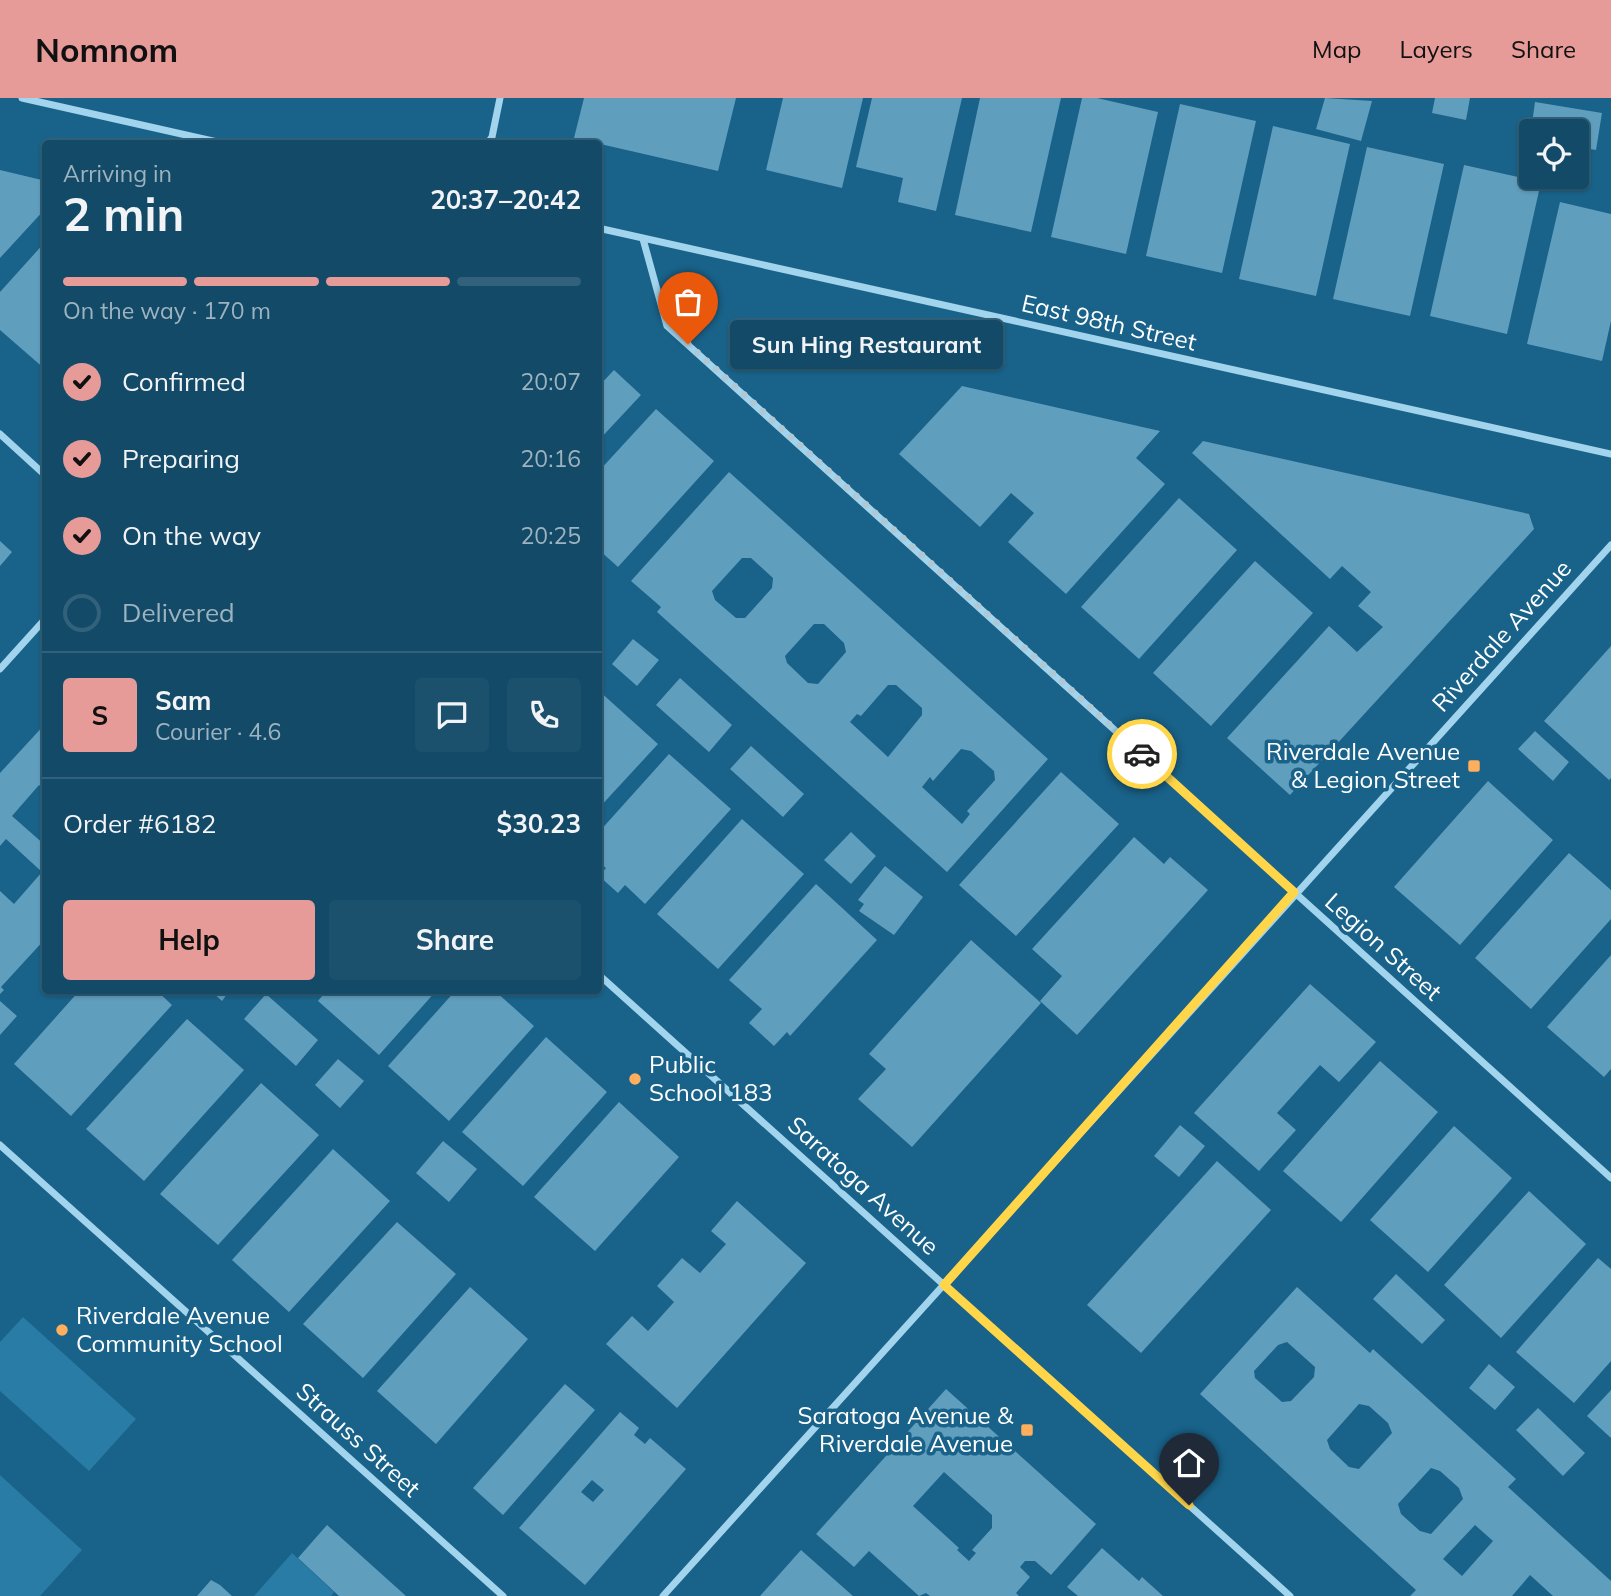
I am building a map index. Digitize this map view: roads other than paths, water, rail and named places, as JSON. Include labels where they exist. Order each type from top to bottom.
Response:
[{"type":"street","points":[[22,98],[208,140]]},
{"type":"street","points":[[490,140],[500,98]]},
{"type":"street","name":"East 98th Street","points":[[602,229],[1611,454]]},
{"type":"street","name":"Legion Street","points":[[643,239],[667,326],[1611,1178]]},
{"type":"street","points":[[0,434],[42,472]]},
{"type":"street","name":"Riverdale Avenue","points":[[663,1596],[1294,892],[1611,545]]},
{"type":"street","points":[[0,669],[42,622]]},
{"type":"street","name":"Saratoga Avenue","points":[[602,978],[1290,1596]]},
{"type":"street","name":"Strauss Street","points":[[0,1145],[503,1596]]},
{"type":"place","name":"Sun Hing Restaurant","points":[[688,344]]},
{"type":"place","name":"Riverdale Avenue & Legion Street","points":[[1474,766]]},
{"type":"place","name":"Public School 183","points":[[635,1079]]},
{"type":"place","name":"Riverdale Avenue Community School","points":[[62,1330]]},
{"type":"place","name":"Saratoga Avenue & Riverdale Avenue","points":[[1027,1430]]}]
